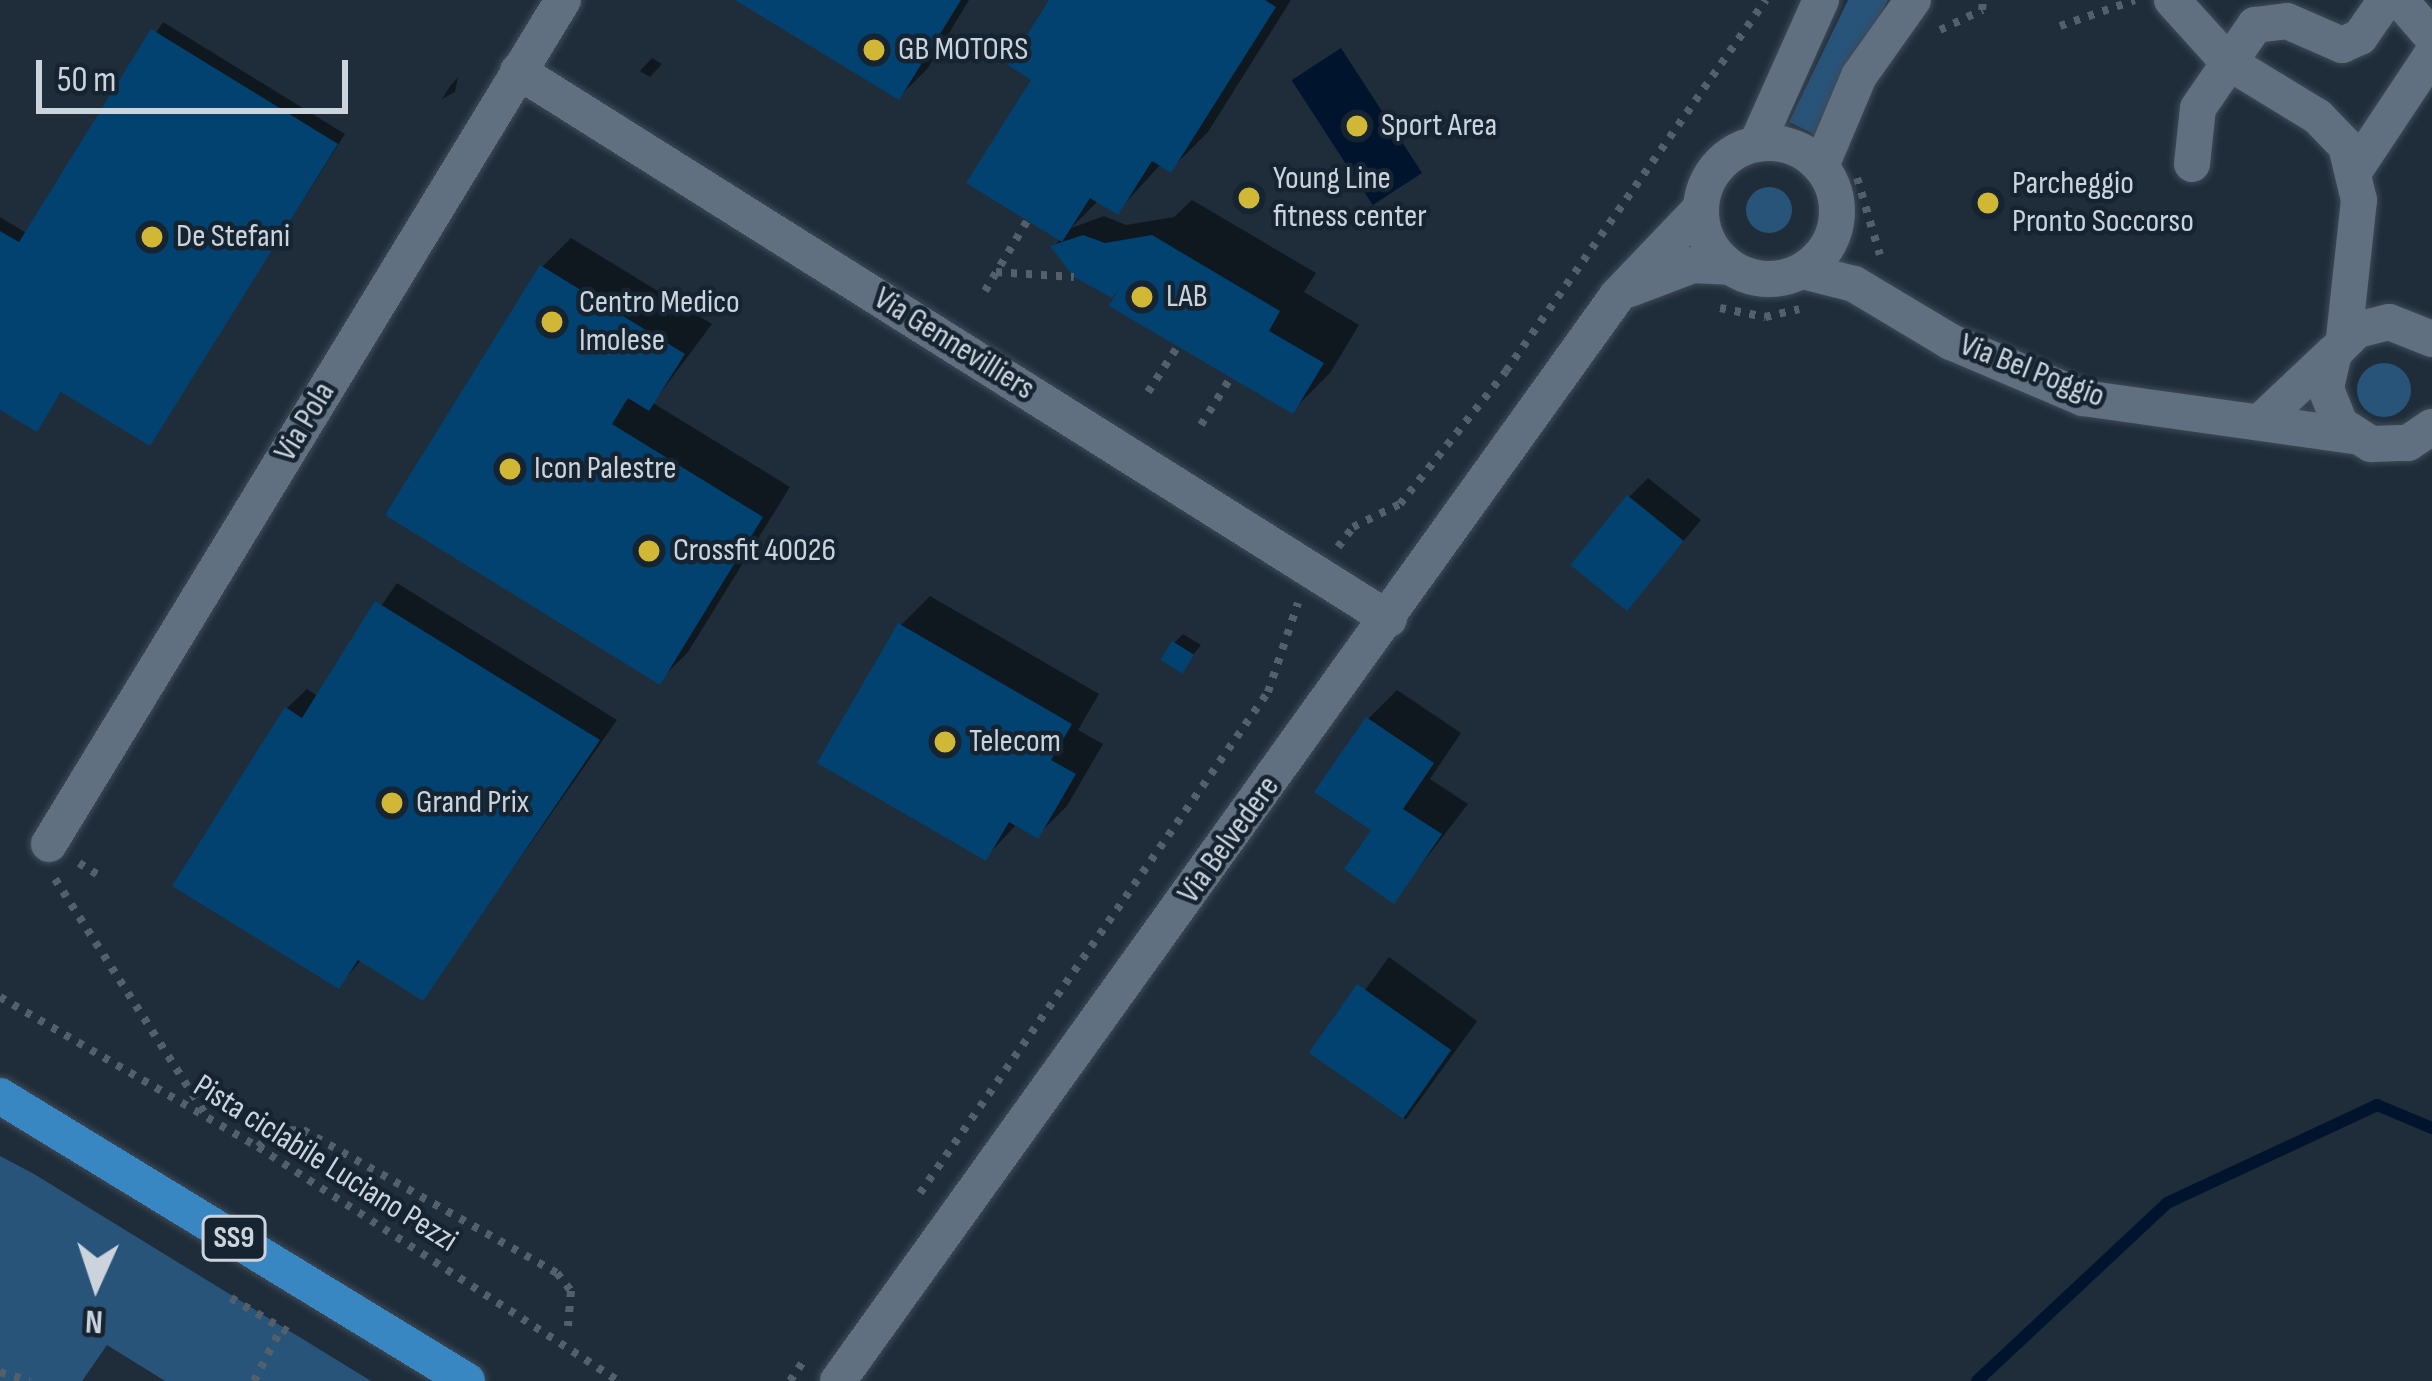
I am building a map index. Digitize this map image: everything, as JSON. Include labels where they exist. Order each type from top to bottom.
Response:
[{"type":"main road","name":"SS9","points":[[0,1096],[467,1381]]},
{"type":"street","name":"Via Pola","points":[[45,850],[562,0]]},
{"type":"street","points":[[1757,143],[1821,0]]},
{"type":"street","points":[[1728,267],[1702,231],[1700,209],[1717,166],[1757,143],[1780,143],[1838,162],[1858,76],[1913,0]]},
{"type":"street","points":[[2172,0],[2228,62],[2318,117],[2357,167]]},
{"type":"street","points":[[2192,164],[2198,108],[2255,25],[2273,18],[2342,45],[2360,37],[2392,9],[2432,37]]},
{"type":"street","points":[[2354,436],[2326,389],[2356,269],[2357,167],[2432,54]]},
{"type":"street","name":"Via Gennevilliers","points":[[518,71],[1388,619]]},
{"type":"street","name":"Via Bel Poggio","points":[[1838,162],[1833,185],[1835,230],[1883,300]]},
{"type":"street","name":"Via Belvedere","points":[[838,1381],[1617,296],[1700,209]]},
{"type":"street","points":[[1803,271],[1835,230]]},
{"type":"street","points":[[1617,296],[1680,268],[1728,267]]},
{"type":"street","name":"Via Bel Poggio","points":[[1728,267],[1765,280],[1803,271],[1883,300],[1951,342],[2083,398],[2262,420],[2389,446],[2432,427]]},
{"type":"street","points":[[2356,269],[2419,332]]},
{"type":"street","points":[[2262,420],[2339,346],[2372,324],[2419,332]]},
{"type":"path","points":[[913,1204],[1268,692],[1286,621],[1318,573],[1353,527],[1400,504],[1506,371],[1766,0]]},
{"type":"path","points":[[1926,37],[1982,10],[1983,0]]},
{"type":"path","points":[[2060,26],[2135,0]]},
{"type":"path","points":[[1838,162],[1869,232],[1901,280],[1883,300]]},
{"type":"path","points":[[985,291],[1028,220]]},
{"type":"path","points":[[996,272],[1074,277]]},
{"type":"path","points":[[1148,392],[1178,346]]},
{"type":"path","points":[[1201,425],[1231,377]]},
{"type":"path","points":[[45,850],[206,1115]]},
{"type":"path","name":"Pista ciclabile Luciano Pezzi","points":[[0,997],[206,1115],[619,1381]]},
{"type":"path","points":[[257,1147],[275,1131],[303,1130],[556,1273],[572,1291],[568,1326]]},
{"type":"path","points":[[231,1298],[284,1331],[254,1381]]},
{"type":"path","points":[[790,1381],[817,1342]]},
{"type":"path","points":[[0,1372],[30,1381]]},
{"type":"shaded area","points":[[1848,0],[1888,0],[1816,135],[1789,122]]},
{"type":"shaded area","name":"Sport Area","points":[[1341,48],[1422,173],[1373,205],[1292,80]]},
{"type":"shaded area","points":[[1769,187],[1786,193],[1792,210],[1786,227],[1769,233],[1752,227],[1746,210],[1752,193]]},
{"type":"shaded area","points":[[2384,363],[2403,371],[2411,390],[2403,409],[2384,417],[2365,409],[2357,390],[2365,371]]},
{"type":"shaded area","points":[[0,1156],[371,1381],[165,1381],[107,1345],[82,1381],[0,1381]]},
{"type":"building","name":"GB MOTORS","points":[[735,0],[961,0],[899,100]]},
{"type":"building","points":[[1049,0],[1265,0],[1276,7],[1171,173],[1152,161],[1118,215],[1090,198],[1062,242],[966,183],[1031,80],[1008,65]]},
{"type":"building","name":"De Stefani","points":[[151,29],[338,144],[150,446],[61,392],[37,432],[0,410],[0,231],[19,242]]},
{"type":"building","points":[[1083,235],[1105,243],[1152,235],[1280,311],[1269,331],[1324,363],[1293,414],[1109,306],[1120,287],[1112,298],[1074,277],[1050,246]]},
{"type":"building","points":[[540,265],[685,354],[649,411],[628,398],[612,424],[763,517],[660,685],[385,515]]},
{"type":"building","points":[[1627,495],[1684,541],[1627,611],[1570,565]]},
{"type":"building","name":"Grand Prix","points":[[375,601],[600,740],[423,1001],[358,960],[339,989],[172,886],[285,707],[302,718]]},
{"type":"building","name":"Telecom","points":[[898,623],[1072,724],[1051,760],[1076,774],[1038,839],[1009,822],[986,861],[817,763]]},
{"type":"building","points":[[1172,641],[1194,655],[1182,673],[1160,660]]},
{"type":"building","points":[[1366,717],[1434,763],[1403,809],[1442,834],[1394,904],[1344,869],[1371,830],[1314,792]]},
{"type":"building","points":[[1357,984],[1451,1050],[1403,1119],[1309,1053]]},
{"type":"waterway","points":[[1977,1381],[2167,1203],[2377,1105],[2432,1128]]},
{"type":"place","name":"GB MOTORS","points":[[874,50]]},
{"type":"place","name":"Sport Area","points":[[1357,126]]},
{"type":"place","name":"Young Line fitness center","points":[[1249,198]]},
{"type":"place","name":"Parcheggio Pronto Soccorso","points":[[1988,203]]},
{"type":"place","name":"De Stefani","points":[[152,237]]},
{"type":"place","name":"LAB","points":[[1142,297]]},
{"type":"place","name":"Centro Medico Imolese","points":[[552,322]]},
{"type":"place","name":"Icon Palestre","points":[[510,469]]},
{"type":"place","name":"Crossfit 40026","points":[[649,551]]},
{"type":"place","name":"Telecom","points":[[945,742]]},
{"type":"place","name":"Grand Prix","points":[[392,803]]}]
